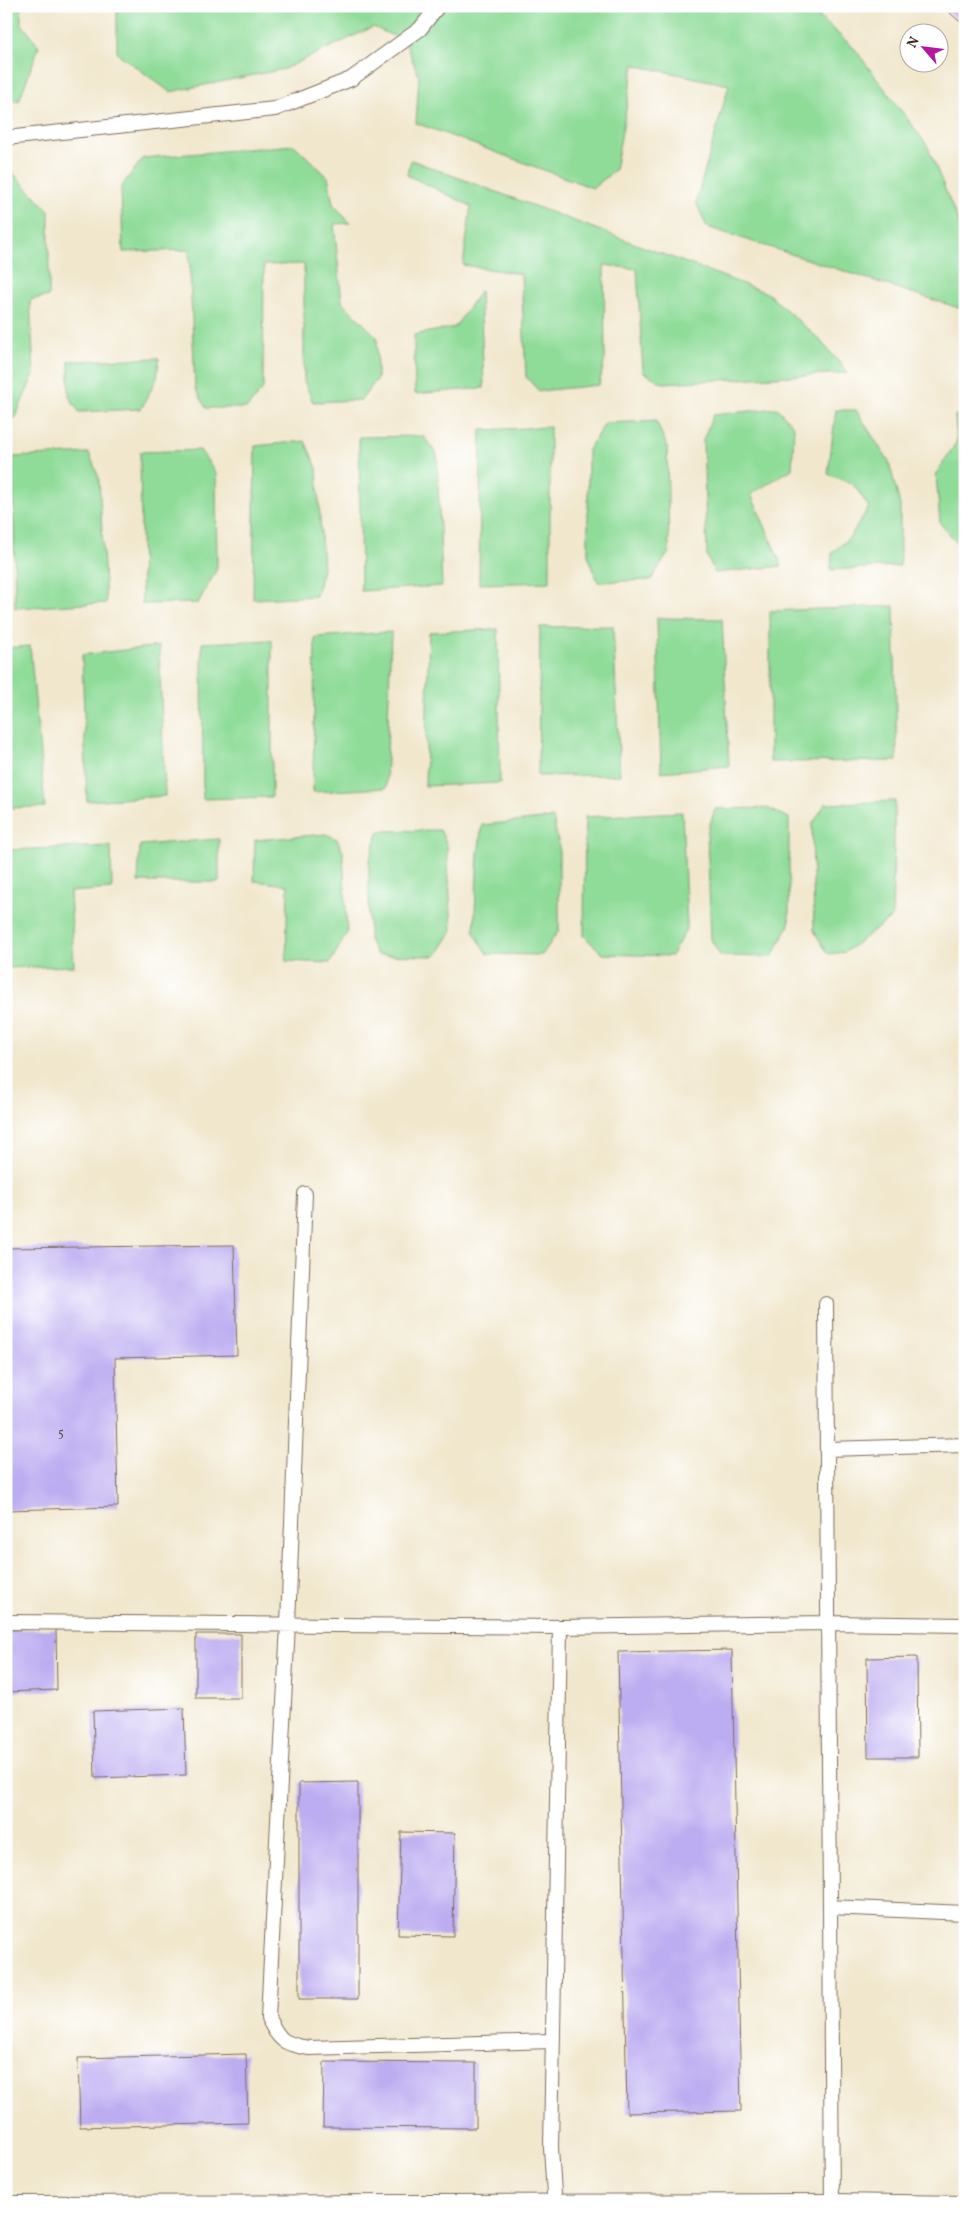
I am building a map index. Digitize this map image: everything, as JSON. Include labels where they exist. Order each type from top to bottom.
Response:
[{"type":"street","points":[[6,2210],[232,2216],[555,2209],[639,2215],[965,2210]]},
{"type":"lane","points":[[6,138],[275,109],[350,79],[420,29],[438,6]]},
{"type":"lane","points":[[306,1194],[288,1624],[268,2018],[277,2037],[292,2045],[309,2048],[552,2041]]},
{"type":"lane","points":[[820,2213],[830,1907],[826,1304]]},
{"type":"lane","points":[[827,1449],[965,1445]]},
{"type":"lane","points":[[6,1622],[560,1628],[828,1623],[965,1625]]},
{"type":"lane","points":[[555,2209],[551,2148],[560,1628]]},
{"type":"lane","points":[[830,1907],[965,1913]]},
{"type":"green space","points":[[6,6],[21,6],[21,23],[39,46],[19,101],[6,100]]},
{"type":"green space","points":[[117,6],[807,6],[854,48],[927,145],[965,238],[965,310],[707,227],[696,202],[729,85],[634,65],[615,170],[593,188],[416,123],[419,77],[405,41],[373,27],[284,69],[170,92],[117,53]]},
{"type":"green space","points":[[294,145],[328,177],[333,204],[350,223],[334,224],[342,302],[377,337],[377,379],[361,400],[313,402],[304,381],[304,264],[264,265],[263,389],[247,408],[206,408],[195,388],[189,250],[123,252],[121,187],[143,158]]},
{"type":"green space","points":[[411,160],[767,293],[819,339],[848,373],[663,383],[643,372],[637,269],[604,265],[605,358],[599,385],[539,391],[526,377],[521,274],[463,265],[471,206],[407,175]]},
{"type":"green space","points":[[6,166],[49,211],[49,296],[30,300],[34,374],[15,418],[6,419]]},
{"type":"green space","points":[[480,291],[484,388],[415,394],[414,335],[455,327]]},
{"type":"green space","points":[[159,358],[157,378],[141,409],[79,412],[69,396],[69,361]]},
{"type":"green space","points":[[965,407],[965,544],[959,545],[940,523],[936,474],[957,441],[955,416]]},
{"type":"green space","points":[[777,408],[794,427],[792,469],[751,494],[782,566],[715,573],[707,556],[703,440],[713,415]]},
{"type":"green space","points":[[836,410],[856,410],[889,462],[900,505],[900,566],[831,570],[832,553],[850,537],[869,507],[853,484],[828,474]]},
{"type":"green space","points":[[656,421],[667,446],[669,552],[651,580],[598,582],[588,555],[588,450],[605,423]]},
{"type":"green space","points":[[550,427],[550,582],[479,584],[481,430]]},
{"type":"green space","points":[[423,436],[437,454],[442,586],[361,591],[359,437]]},
{"type":"green space","points":[[305,441],[317,468],[323,569],[316,596],[253,599],[255,446]]},
{"type":"green space","points":[[200,450],[216,473],[217,569],[198,603],[142,604],[140,452]]},
{"type":"green space","points":[[89,453],[99,478],[106,603],[15,608],[13,457]]},
{"type":"green space","points":[[894,606],[897,761],[770,762],[770,611]]},
{"type":"green space","points":[[657,618],[722,619],[729,766],[661,772]]},
{"type":"green space","points":[[613,626],[620,775],[538,776],[540,627]]},
{"type":"green space","points":[[498,629],[500,783],[425,786],[429,632]]},
{"type":"green space","points":[[391,632],[386,788],[313,792],[315,637]]},
{"type":"green space","points":[[272,640],[272,797],[203,799],[202,643]]},
{"type":"green space","points":[[30,646],[45,807],[6,808],[6,648]]},
{"type":"green space","points":[[159,646],[165,796],[87,801],[82,655]]},
{"type":"green space","points":[[895,801],[892,917],[845,952],[828,954],[814,931],[812,825],[825,804]]},
{"type":"green space","points":[[767,808],[789,818],[789,925],[772,957],[720,956],[711,939],[707,833],[715,809]]},
{"type":"green space","points":[[682,812],[687,928],[671,956],[603,954],[584,936],[585,817]]},
{"type":"green space","points":[[553,818],[559,847],[559,930],[542,955],[487,954],[474,932],[478,854],[482,825]]},
{"type":"green space","points":[[440,830],[447,845],[452,931],[436,956],[377,955],[369,940],[369,861],[379,831]]},
{"type":"green space","points":[[326,834],[337,839],[343,852],[347,933],[330,963],[286,961],[288,885],[254,881],[255,840]]},
{"type":"green space","points":[[219,839],[219,882],[138,882],[140,845]]},
{"type":"green space","points":[[111,846],[112,889],[70,892],[74,966],[6,968],[6,850]]},
{"type":"building","points":[[942,6],[965,6],[965,26]]},
{"type":"building","points":[[234,1245],[237,1355],[115,1358],[118,1507],[6,1510],[6,1248]]},
{"type":"building","points":[[56,1629],[57,1690],[6,1692],[6,1630]]},
{"type":"building","points":[[196,1634],[241,1634],[241,1698],[196,1698]]},
{"type":"building","points":[[732,1650],[741,2111],[627,2113],[618,1652]]},
{"type":"building","points":[[917,1657],[918,1757],[868,1757],[867,1658]]},
{"type":"building","points":[[184,1708],[186,1775],[95,1778],[93,1711]]},
{"type":"building","points":[[358,1782],[358,1999],[299,1999],[299,1783]]},
{"type":"building","points":[[401,1832],[455,1833],[453,1936],[398,1935]]},
{"type":"building","points":[[246,2054],[248,2123],[80,2127],[78,2058]]},
{"type":"building","points":[[324,2062],[476,2063],[476,2128],[323,2127]]}]
